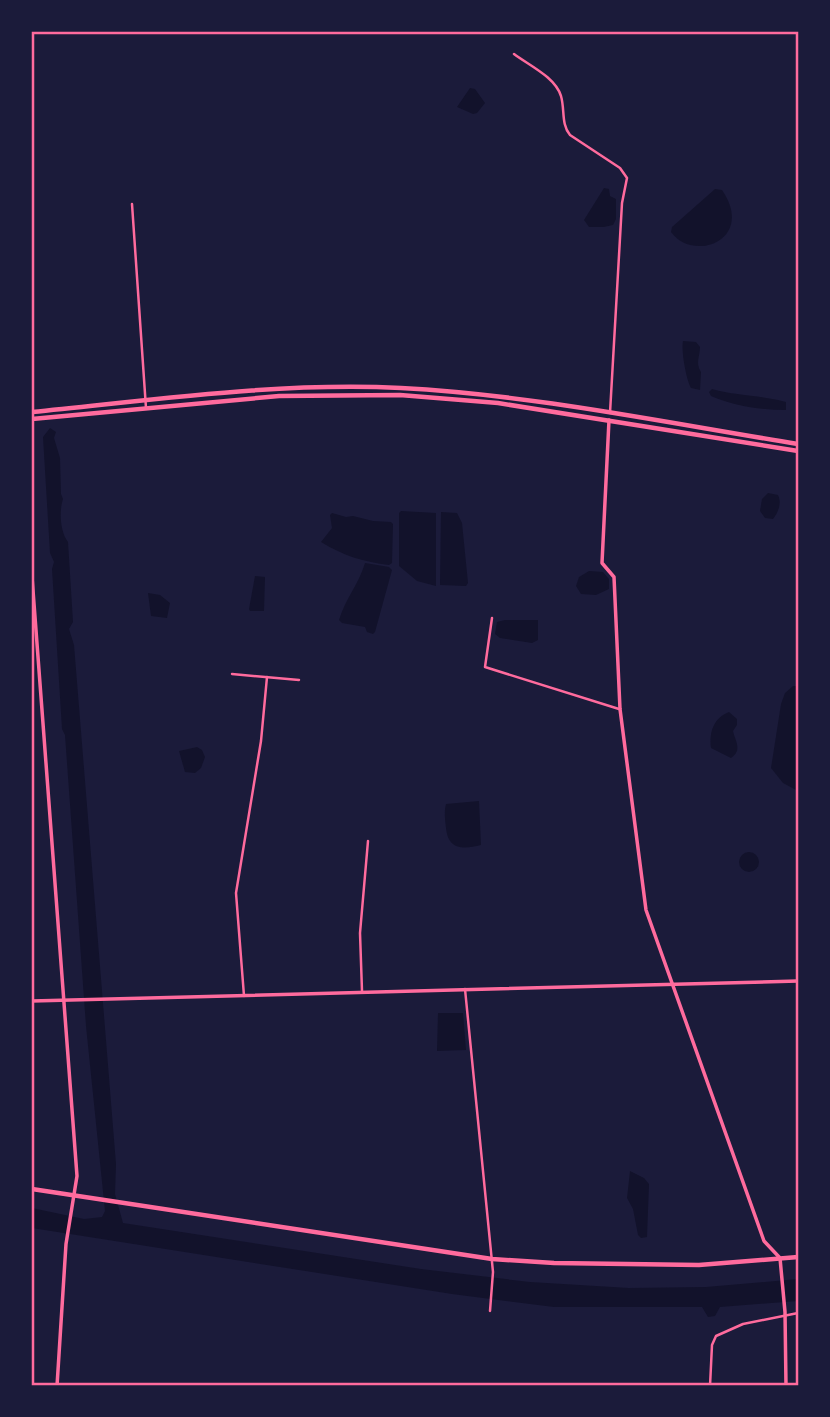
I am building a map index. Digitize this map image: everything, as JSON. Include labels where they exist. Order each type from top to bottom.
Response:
[{"type":"main road","points":[[32,412],[278,389],[400,388],[497,397],[799,444]]},
{"type":"main road","points":[[32,419],[279,396],[400,395],[498,403],[799,451]]},
{"type":"main road","points":[[32,1189],[492,1259],[699,1265],[799,1257]]},
{"type":"street","points":[[514,54],[557,88],[564,107],[565,130],[620,168],[627,178],[622,203],[610,414]]},
{"type":"street","points":[[132,204],[146,408]]},
{"type":"street","points":[[610,420],[602,563],[614,577],[620,709],[646,910],[764,1241],[780,1258],[785,1309],[786,1385]]},
{"type":"street","points":[[32,577],[76,1176],[67,1240],[57,1385]]},
{"type":"street","points":[[492,618],[485,667],[620,709]]},
{"type":"street","points":[[232,674],[299,680]]},
{"type":"street","points":[[244,996],[236,893],[261,741],[267,677]]},
{"type":"street","points":[[32,685],[39,685]]},
{"type":"street","points":[[362,992],[360,933],[368,841]]},
{"type":"street","points":[[32,1001],[799,981]]},
{"type":"street","points":[[465,989],[492,1259],[490,1308]]},
{"type":"street","points":[[710,1385],[712,1345],[716,1336],[743,1324],[799,1313]]},
{"type":"shaded area","points":[[470,88],[475,89],[485,103],[473,114],[457,107]]},
{"type":"shaded area","points":[[604,188],[609,189],[610,196],[616,199],[616,219],[613,225],[589,227],[584,220]]},
{"type":"shaded area","points":[[715,189],[722,190],[730,207],[731,222],[727,233],[706,246],[693,246],[681,241],[671,232],[672,227]]},
{"type":"shaded area","points":[[683,341],[696,342],[700,347],[700,390],[691,388],[689,384],[683,357]]},
{"type":"shaded area","points":[[712,389],[786,402],[786,410],[729,402],[711,396],[709,392]]},
{"type":"shaded area","points":[[50,428],[56,432],[54,438],[60,458],[63,499],[61,521],[68,542],[73,622],[69,629],[74,645],[116,1164],[115,1194],[123,1223],[421,1269],[530,1282],[629,1288],[706,1287],[798,1279],[798,1301],[720,1307],[715,1316],[708,1317],[702,1307],[554,1307],[452,1294],[32,1228],[32,1208],[84,1219],[102,1217],[105,1211],[86,1026],[65,735],[62,729],[52,569],[54,562],[50,553],[43,437]]},
{"type":"shaded area","points":[[768,493],[778,495],[780,501],[773,519],[765,518],[760,511],[762,499]]},
{"type":"shaded area","points":[[401,511],[436,513],[436,586],[417,581],[399,566]]},
{"type":"shaded area","points":[[441,512],[457,513],[462,523],[468,583],[466,586],[440,585]]},
{"type":"shaded area","points":[[332,513],[391,522],[392,563],[389,565],[346,555],[321,542],[332,528]]},
{"type":"shaded area","points":[[365,563],[389,567],[392,570],[373,634],[367,632],[365,627],[342,623],[339,620]]},
{"type":"shaded area","points":[[589,571],[603,572],[609,579],[609,589],[596,595],[581,594],[576,586],[579,577]]},
{"type":"shaded area","points":[[255,576],[265,577],[264,611],[249,609]]},
{"type":"shaded area","points":[[148,593],[160,595],[170,603],[167,618],[151,616]]},
{"type":"shaded area","points":[[538,620],[538,640],[532,643],[500,638],[495,634],[497,622]]},
{"type":"shaded area","points":[[793,686],[798,686],[798,791],[783,783],[771,768],[781,704],[785,693]]},
{"type":"shaded area","points":[[729,712],[737,719],[733,731],[737,752],[731,758],[711,748],[712,731],[716,722]]},
{"type":"shaded area","points":[[197,747],[205,757],[201,768],[195,773],[185,772],[179,751]]},
{"type":"shaded area","points":[[479,801],[481,845],[462,847],[453,844],[447,835],[446,804]]},
{"type":"shaded area","points":[[749,852],[756,855],[759,862],[756,869],[749,872],[742,869],[739,862],[742,855]]},
{"type":"shaded area","points":[[438,1013],[463,1013],[466,1050],[437,1051]]},
{"type":"shaded area","points":[[630,1171],[644,1178],[649,1184],[647,1237],[641,1238],[638,1235],[633,1209],[627,1198]]}]
